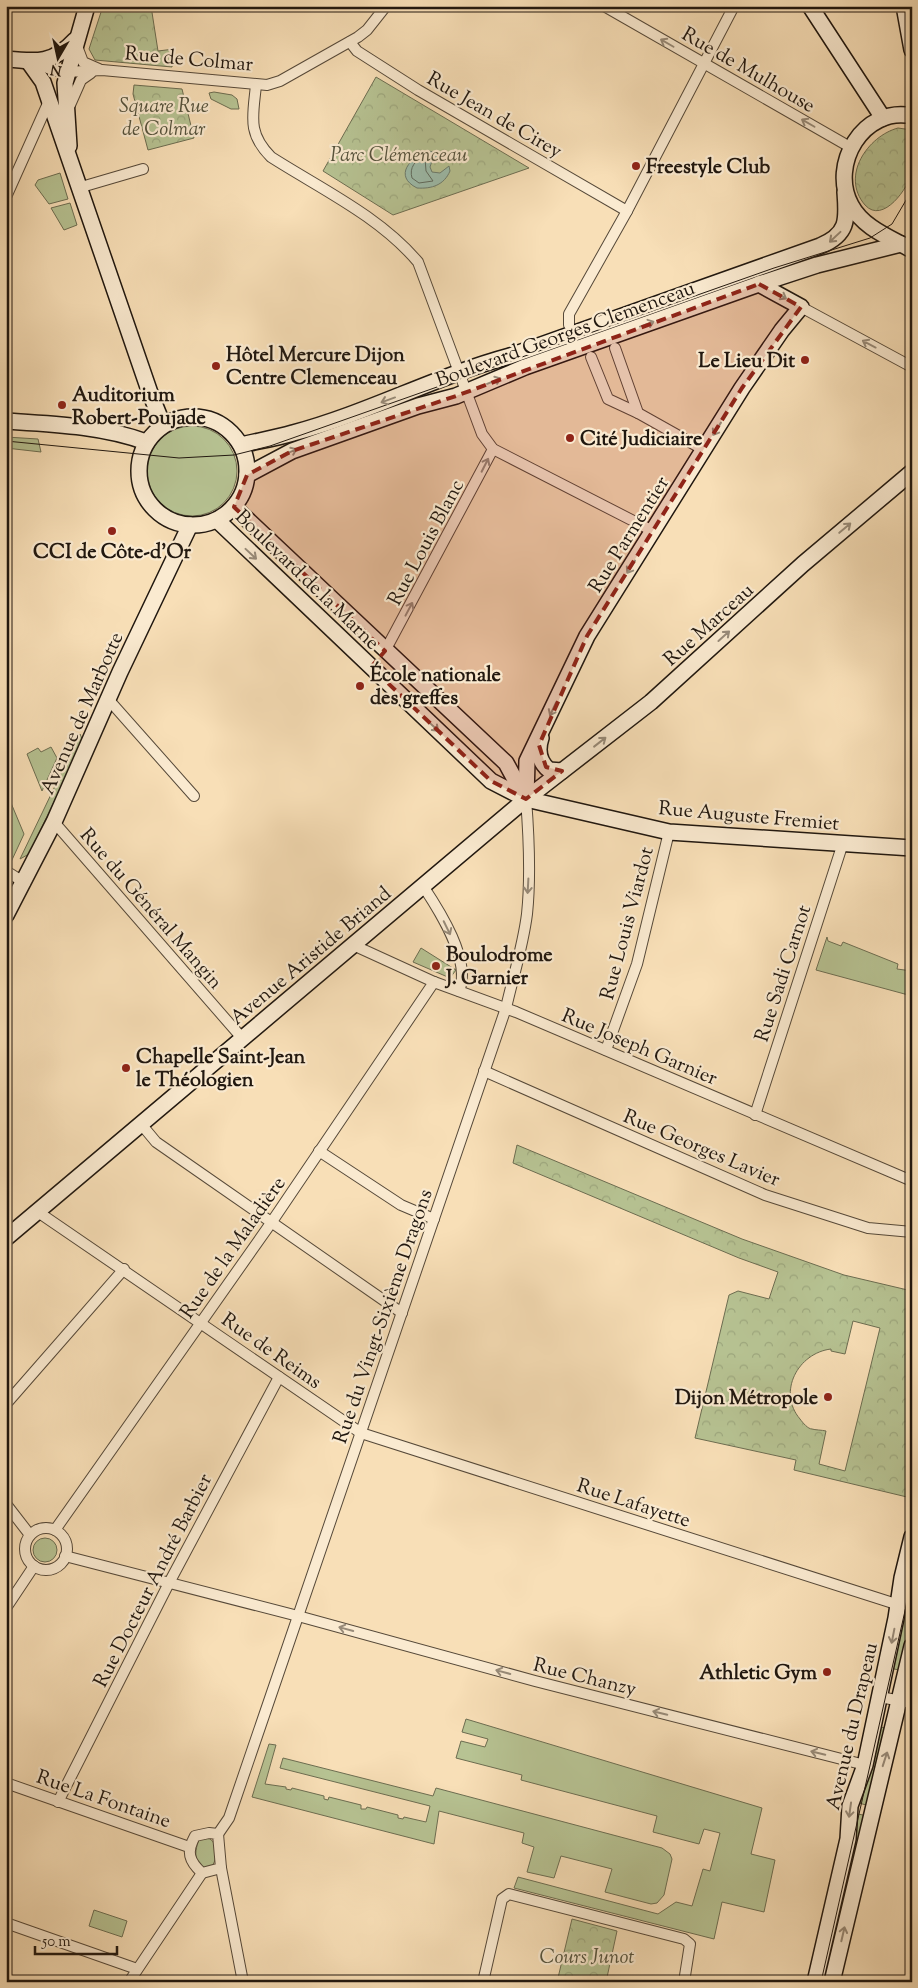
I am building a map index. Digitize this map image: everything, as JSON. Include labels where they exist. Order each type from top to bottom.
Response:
[{"type":"main road","points":[[69,160],[65,83],[76,39],[87,6]]},
{"type":"main road","points":[[810,6],[883,118]]},
{"type":"main road","points":[[904,6],[912,50]]},
{"type":"main road","points":[[28,61],[49,60],[59,56],[76,39]]},
{"type":"main road","name":"Rue de Colmar","points":[[6,59],[28,61]]},
{"type":"main road","points":[[28,61],[40,77],[49,101],[78,188],[163,425]]},
{"type":"main road","points":[[850,147],[867,128],[883,118],[912,116]]},
{"type":"main road","name":"Boulevard Georges Clemenceau","points":[[241,445],[294,433],[408,392],[458,371],[519,353],[830,242],[840,233],[845,223],[844,162],[850,147]]},
{"type":"main road","points":[[845,192],[859,218],[906,247]]},
{"type":"main road","name":"Boulevard Georges Clemenceau","points":[[247,475],[292,451],[418,406],[465,392],[524,367],[759,284],[817,265],[906,247]]},
{"type":"main road","points":[[759,284],[801,307]]},
{"type":"main road","name":"Rue Parmentier","points":[[526,799],[527,761],[543,732],[587,636],[782,330],[801,307]]},
{"type":"main road","points":[[180,418],[206,418],[223,425],[241,445],[246,458],[247,475],[242,496],[234,507],[217,520],[204,524],[190,525],[174,522],[161,515],[146,499],[139,480],[138,470],[146,442],[163,425],[180,418]]},
{"type":"main road","points":[[6,421],[38,423],[124,434],[146,442]]},
{"type":"main road","name":"Rue Marceau","points":[[526,799],[651,702],[803,564],[912,472]]},
{"type":"main road","name":"Boulevard de la Marne","points":[[234,507],[506,763],[526,799]]},
{"type":"main road","name":"Boulevard de la Marne","points":[[217,520],[491,781],[526,799]]},
{"type":"main road","name":"Avenue de Marbotte","points":[[6,915],[25,883],[54,822],[108,699],[190,525]]},
{"type":"main road","name":"Boulevard de la Marne","points":[[371,667],[385,651]]},
{"type":"main road","points":[[543,732],[539,745],[541,761],[549,770],[562,772]]},
{"type":"main road","name":"Rue Auguste Fremiet","points":[[526,799],[669,832],[912,848]]},
{"type":"main road","name":"Avenue Aristide Briand","points":[[6,1238],[526,799]]},
{"type":"main road","name":"Avenue du Drapeau","points":[[815,1982],[848,1839],[850,1806],[865,1765],[896,1618],[896,1604],[912,1537]]},
{"type":"main road","name":"Avenue du Drapeau","points":[[832,1982],[882,1769],[906,1702],[912,1646]]},
{"type":"street","points":[[350,42],[367,30],[386,6]]},
{"type":"street","name":"Rue de Mulhouse","points":[[604,6],[850,147]]},
{"type":"street","points":[[569,325],[569,314],[627,211],[734,6]]},
{"type":"street","name":"Rue de Colmar","points":[[76,39],[82,62],[102,70]]},
{"type":"street","name":"Rue de Colmar","points":[[28,61],[52,70],[67,72],[102,70],[256,85],[272,84],[350,42]]},
{"type":"street","name":"Rue Jean de Cirey","points":[[350,42],[357,51],[418,90],[627,211]]},
{"type":"street","points":[[68,114],[71,98],[81,80],[86,75],[102,70]]},
{"type":"street","points":[[256,85],[252,121],[256,139],[271,158],[376,222],[408,250],[418,262],[465,392],[482,434],[493,449],[653,531]]},
{"type":"street","points":[[6,197],[49,101]]},
{"type":"street","points":[[36,130],[44,125],[58,129]]},
{"type":"street","points":[[78,188],[143,169]]},
{"type":"street","points":[[801,307],[912,367]]},
{"type":"street","points":[[615,348],[638,413]]},
{"type":"street","points":[[591,357],[608,399],[638,413],[704,450]]},
{"type":"street","name":"Rue Louis Blanc","points":[[385,651],[493,449]]},
{"type":"street","points":[[108,699],[194,796]]},
{"type":"street","name":"Rue du Vingt-Sixième Dragons","points":[[218,1834],[229,1818],[506,1008],[523,941],[527,913],[529,837],[526,799]]},
{"type":"street","name":"Rue du Général Mangin","points":[[54,822],[242,1038]]},
{"type":"street","name":"Rue Louis Viardot","points":[[606,1050],[637,964],[669,832]]},
{"type":"street","name":"Rue Sadi Carnot","points":[[755,1114],[843,843]]},
{"type":"street","points":[[6,871],[25,883]]},
{"type":"street","points":[[423,886],[450,933],[461,963],[463,982],[459,991]]},
{"type":"street","name":"Rue Joseph Garnier","points":[[353,945],[434,982],[506,1008],[912,1181]]},
{"type":"street","name":"Rue de la Maladière","points":[[55,1530],[271,1223],[434,982]]},
{"type":"street","name":"Rue Georges Lavier","points":[[484,1071],[765,1195],[868,1228],[912,1232]]},
{"type":"street","points":[[141,1124],[156,1142],[402,1313]]},
{"type":"street","points":[[319,1151],[401,1205],[434,1219]]},
{"type":"street","name":"Rue de Reims","points":[[38,1212],[124,1269],[361,1433]]},
{"type":"street","points":[[6,1404],[124,1269]]},
{"type":"street","name":"Rue Docteur André Barbier","points":[[58,1802],[168,1582],[279,1377]]},
{"type":"street","name":"Rue Lafayette","points":[[361,1433],[896,1604]]},
{"type":"street","points":[[6,1504],[30,1535]]},
{"type":"street","points":[[42,1528],[55,1530],[64,1540],[65,1556],[54,1568],[42,1570],[34,1566],[25,1553],[25,1546],[30,1535],[42,1528]]},
{"type":"street","name":"Rue Chanzy","points":[[65,1556],[298,1616],[535,1681],[865,1765]]},
{"type":"street","points":[[6,1608],[34,1566]]},
{"type":"street","points":[[880,1698],[906,1702]]},
{"type":"street","name":"Rue La Fontaine","points":[[6,1783],[189,1847]]},
{"type":"street","points":[[202,1873],[192,1864],[189,1847],[195,1836],[218,1834],[221,1868],[243,1982]]},
{"type":"street","points":[[129,1982],[202,1873],[221,1868]]},
{"type":"street","points":[[483,1982],[502,1899],[509,1894],[684,1938],[690,1944],[684,1982]]},
{"type":"street","points":[[6,1924],[137,1969]]},
{"type":"highlighted area","points":[[759,284],[801,307],[742,388],[587,636],[539,745],[546,767],[562,771],[526,799],[491,781],[371,667],[385,651],[234,507],[247,475],[292,451],[456,396]]},
{"type":"green space","points":[[103,6],[151,6],[158,51],[174,49],[172,67],[95,60],[89,49]]},
{"type":"green space","name":"Parc Clémenceau","points":[[376,77],[529,168],[393,215],[323,171]]},
{"type":"green space","name":"Square Rue de Colmar","points":[[134,85],[182,89],[194,138],[148,150],[133,94]]},
{"type":"green space","points":[[209,93],[232,95],[237,99],[239,109],[231,109],[211,99]]},
{"type":"green space","points":[[898,128],[912,130],[913,156],[910,179],[894,202],[880,210],[872,210],[865,205],[858,194],[855,182],[857,170],[868,148],[887,132]]},
{"type":"green space","points":[[60,173],[68,199],[49,204],[35,185],[38,180]]},
{"type":"green space","points":[[70,203],[77,225],[64,230],[51,208]]},
{"type":"green space","points":[[192,426],[209,429],[224,439],[234,454],[237,471],[234,488],[224,503],[209,513],[192,516],[175,513],[160,503],[150,488],[147,471],[150,454],[160,439],[175,429]]},
{"type":"green space","points":[[6,437],[38,439],[41,452],[6,448]]},
{"type":"green space","points":[[80,734],[83,741],[29,854],[20,859]]},
{"type":"green space","points":[[51,747],[57,758],[42,791],[27,754],[38,748],[41,752]]},
{"type":"green space","points":[[6,791],[24,834],[11,862],[6,860]]},
{"type":"green space","points":[[827,937],[828,941],[841,946],[843,942],[898,964],[897,969],[912,971],[912,996],[816,970]]},
{"type":"green space","name":"Boulodrome J. Garnier","points":[[421,948],[456,970],[450,978],[413,962]]},
{"type":"green space","points":[[517,1145],[742,1239],[844,1275],[912,1291],[912,1476],[907,1497],[794,1470],[796,1460],[695,1438],[729,1295],[738,1291],[769,1299],[778,1272],[739,1258],[513,1163]],"holes":[[[853,1321],[880,1328],[845,1471],[819,1464],[826,1431],[807,1427],[793,1408],[790,1397],[794,1375],[809,1358],[819,1352],[831,1349],[831,1351],[845,1354]]]},
{"type":"green space","points":[[40,1538],[50,1538],[57,1545],[57,1555],[50,1562],[40,1562],[33,1555],[33,1545]]},
{"type":"green space","points":[[905,1581],[912,1583],[912,1633],[903,1671],[890,1668]]},
{"type":"green space","points":[[466,1719],[762,1808],[751,1854],[775,1860],[764,1912],[722,1902],[714,1939],[514,1888],[518,1877],[658,1914],[676,1902],[692,1906],[703,1869],[710,1871],[720,1833],[704,1829],[699,1844],[653,1832],[657,1816],[521,1780],[522,1775],[456,1758],[461,1741],[485,1747],[488,1739],[462,1732]]},
{"type":"green space","points":[[877,1726],[889,1729],[870,1806],[855,1802]]},
{"type":"green space","points":[[269,1744],[276,1745],[265,1784],[324,1796],[324,1799],[328,1800],[329,1797],[361,1805],[361,1809],[366,1809],[367,1807],[398,1815],[398,1818],[403,1819],[404,1817],[426,1822],[430,1806],[280,1768],[283,1758],[433,1796],[436,1788],[662,1848],[670,1854],[672,1859],[664,1895],[657,1903],[651,1904],[605,1892],[612,1869],[561,1856],[554,1878],[527,1872],[534,1847],[522,1843],[524,1833],[439,1811],[434,1844],[252,1797]]},
{"type":"green space","points":[[853,1813],[868,1816],[829,1982],[819,1982]]},
{"type":"green space","points":[[207,1837],[214,1843],[216,1851],[215,1860],[211,1868],[200,1866],[196,1858],[200,1838]]},
{"type":"green space","points":[[94,1910],[127,1921],[122,1937],[89,1926]]},
{"type":"green space","name":"Cours Junot","points":[[572,1919],[617,1931],[606,1982],[557,1982]]},
{"type":"water","points":[[429,151],[441,154],[447,159],[446,162],[432,161],[430,167],[432,172],[440,173],[449,166],[450,171],[441,183],[428,188],[417,188],[406,178],[405,173],[411,162]]},
{"type":"tram line","points":[[6,441],[179,458],[234,455],[270,446],[774,268],[870,238],[892,224],[912,190]]},
{"type":"tram line","points":[[821,1982],[912,1580]]},
{"type":"place","name":"Freestyle Club","points":[[636,166]]},
{"type":"place","name":"Le Lieu Dit","points":[[805,360]]},
{"type":"place","name":"Hôtel Mercure Dijon Centre Clemenceau","points":[[216,366]]},
{"type":"place","name":"Auditorium Robert-Poujade","points":[[62,405]]},
{"type":"place","name":"Cité Judiciaire","points":[[570,438]]},
{"type":"place","name":"CCI de Côte-d'Or","points":[[112,531]]},
{"type":"place","name":"École nationale des greffes","points":[[360,686]]},
{"type":"place","name":"Boulodrome J. Garnier","points":[[436,966]]},
{"type":"place","name":"Chapelle Saint-Jean le Théologien","points":[[126,1068]]},
{"type":"place","name":"Dijon Métropole","points":[[828,1397]]},
{"type":"place","name":"Athletic Gym","points":[[827,1672]]}]
